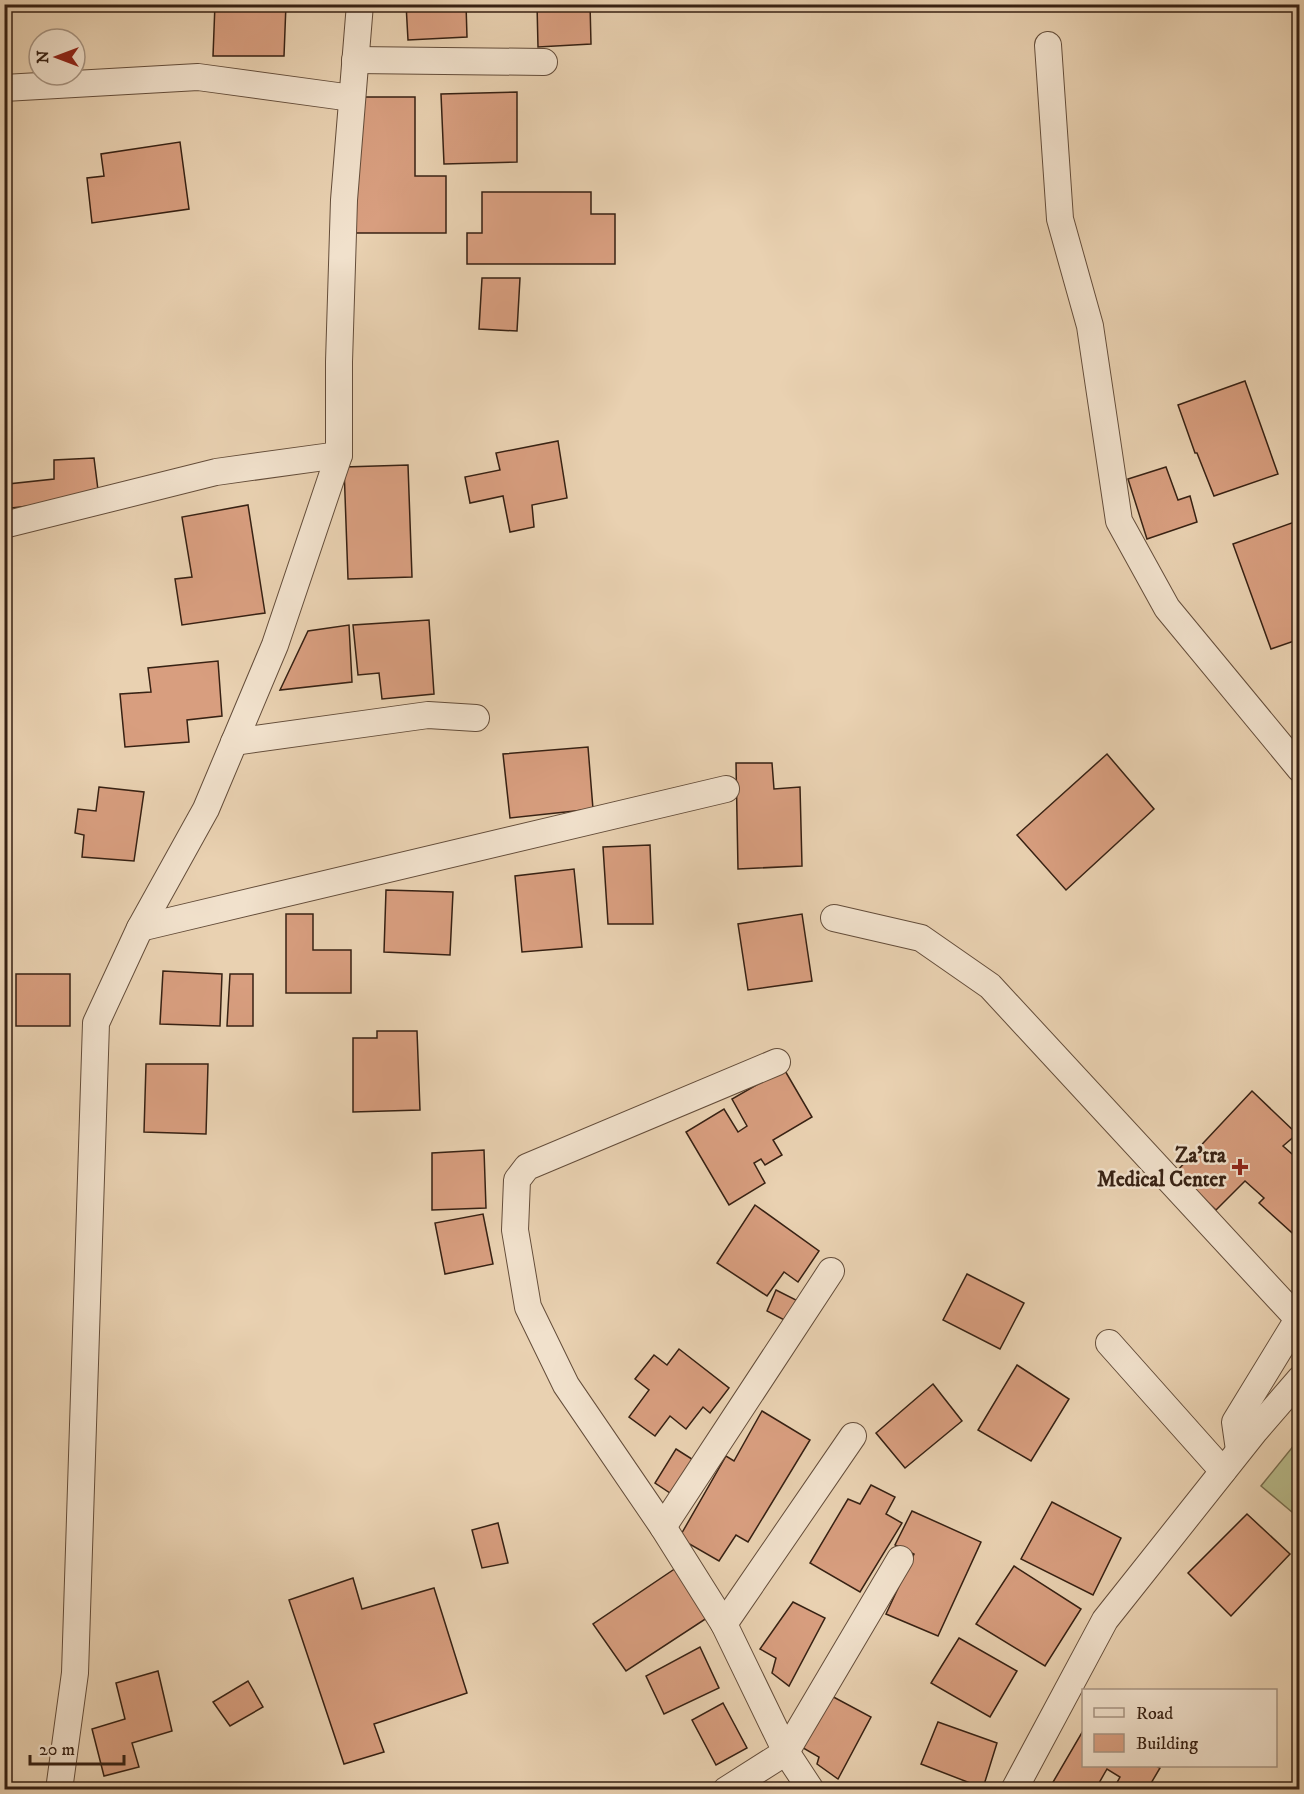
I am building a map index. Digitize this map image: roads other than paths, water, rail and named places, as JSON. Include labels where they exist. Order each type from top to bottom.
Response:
[{"type":"street","points":[[59,1790],[75,1673],[96,1023],[140,928],[206,809],[275,645],[339,456],[343,212],[360,4]]},
{"type":"street","points":[[1048,45],[1060,219],[1090,326],[1119,521],[1167,608],[1299,769]]},
{"type":"street","points":[[355,60],[544,62]]},
{"type":"street","points":[[4,88],[198,76],[352,98]]},
{"type":"street","points":[[4,525],[216,471],[339,456]]},
{"type":"street","points":[[234,742],[428,715],[476,718]]},
{"type":"street","points":[[140,928],[726,789]]},
{"type":"street","points":[[834,918],[921,938],[990,986],[1298,1319],[1235,1422],[1239,1450]]},
{"type":"street","points":[[777,1062],[526,1167],[517,1180],[514,1230],[528,1307],[566,1385],[663,1527],[724,1624],[786,1752],[811,1790]]},
{"type":"street","points":[[663,1527],[831,1271]]},
{"type":"street","points":[[1109,1344],[1223,1471]]},
{"type":"street","points":[[1014,1790],[1104,1620],[1299,1378]]},
{"type":"street","points":[[724,1624],[853,1436]]},
{"type":"street","points":[[726,1790],[786,1752],[900,1559]]},
{"type":"place","name":"Za'tra Medical Center","points":[[1240,1167]]}]
